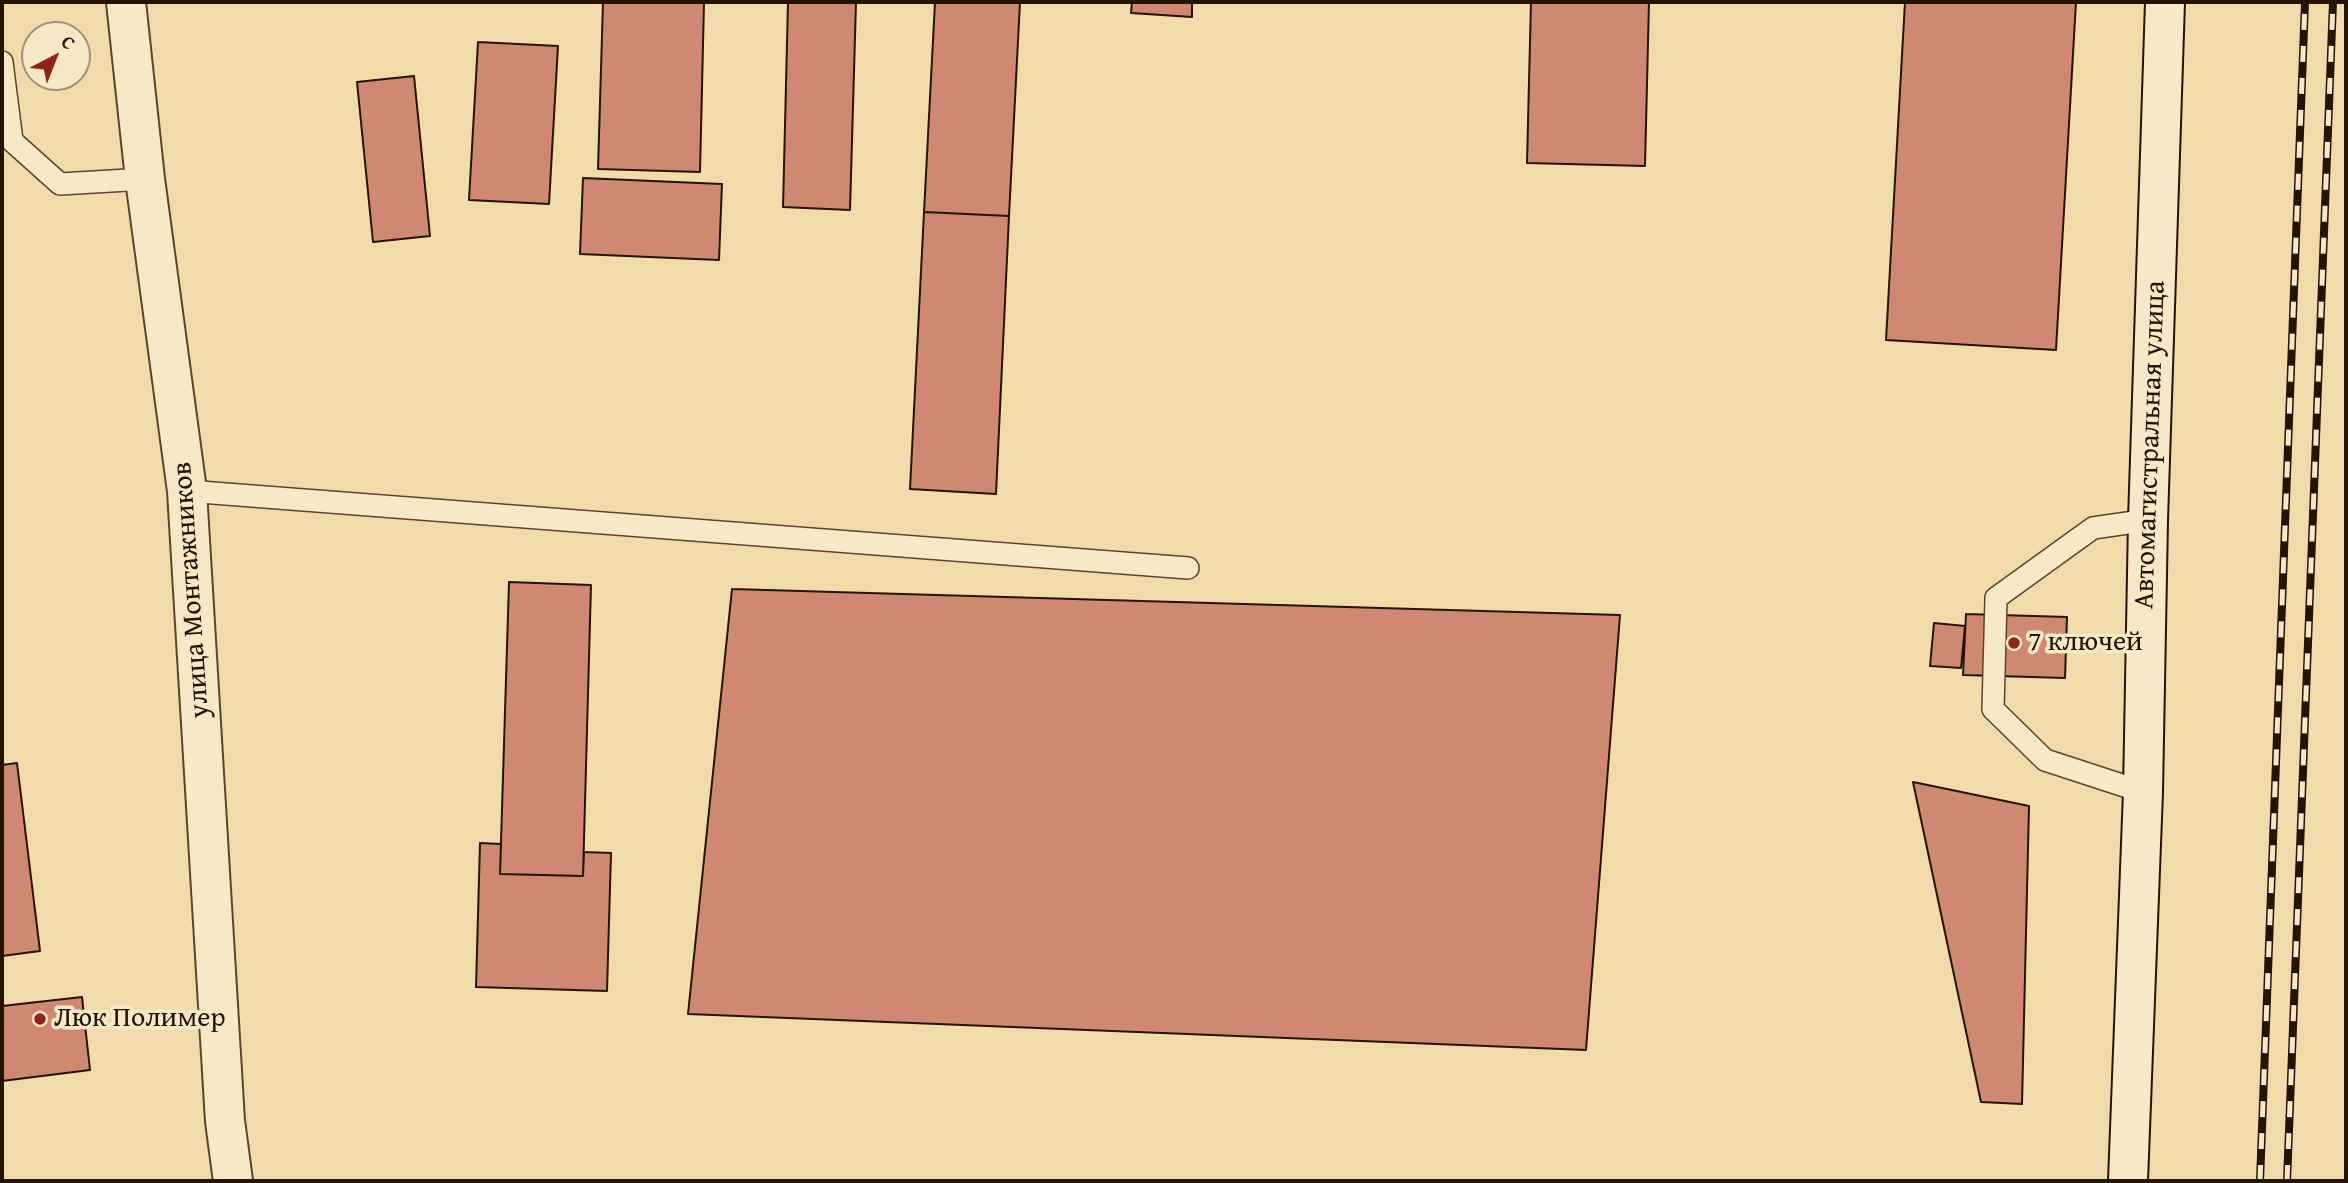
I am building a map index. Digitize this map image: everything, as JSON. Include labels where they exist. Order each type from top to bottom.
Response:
[{"type":"street","name":"улица Монтажников","points":[[126,2],[145,179],[187,491],[225,1121],[233,1181]]},
{"type":"street","name":"Автомагистральная улица","points":[[2128,1181],[2143,792],[2148,520],[2165,2]]},
{"type":"lane","points":[[2,62],[12,141],[60,184],[145,179]]},
{"type":"lane","points":[[187,491],[1188,568]]},
{"type":"lane","points":[[2143,792],[2045,760],[1993,709],[1997,597],[2092,528],[2148,520]]},
{"type":"building","points":[[603,2],[704,2],[700,172],[598,169]]},
{"type":"building","points":[[788,2],[856,2],[850,210],[783,207]]},
{"type":"building","points":[[935,2],[1020,2],[1009,216],[924,212]]},
{"type":"building","points":[[1132,2],[1192,2],[1192,17],[1131,13]]},
{"type":"building","points":[[1531,2],[1649,2],[1645,166],[1527,163]]},
{"type":"building","points":[[1905,2],[2076,2],[2056,350],[1886,340]]},
{"type":"building","points":[[478,42],[558,46],[549,204],[469,200]]},
{"type":"building","points":[[414,76],[430,236],[373,242],[357,82]]},
{"type":"building","points":[[583,178],[722,184],[719,260],[580,254]]},
{"type":"building","points":[[924,212],[1009,216],[996,494],[910,489]]},
{"type":"building","points":[[509,582],[591,585],[583,876],[500,874]]},
{"type":"building","points":[[732,589],[1620,615],[1586,1050],[688,1014]]},
{"type":"building","points":[[1966,614],[2067,617],[2065,678],[1963,675]]},
{"type":"building","points":[[1934,623],[1965,626],[1961,668],[1930,666]]},
{"type":"building","points":[[17,763],[40,951],[2,956],[2,765]]},
{"type":"building","points":[[1913,782],[2029,806],[2022,1104],[1981,1102]]},
{"type":"building","points":[[480,843],[501,844],[500,874],[583,876],[584,852],[611,853],[607,991],[476,987]]},
{"type":"building","points":[[82,997],[90,1070],[2,1081],[2,1006]]},
{"type":"railway","points":[[2260,1181],[2305,2]]},
{"type":"railway","points":[[2287,1181],[2333,2]]},
{"type":"place","name":"7 ключей","points":[[2014,643]]},
{"type":"place","name":"Люк Полимер","points":[[40,1019]]}]
